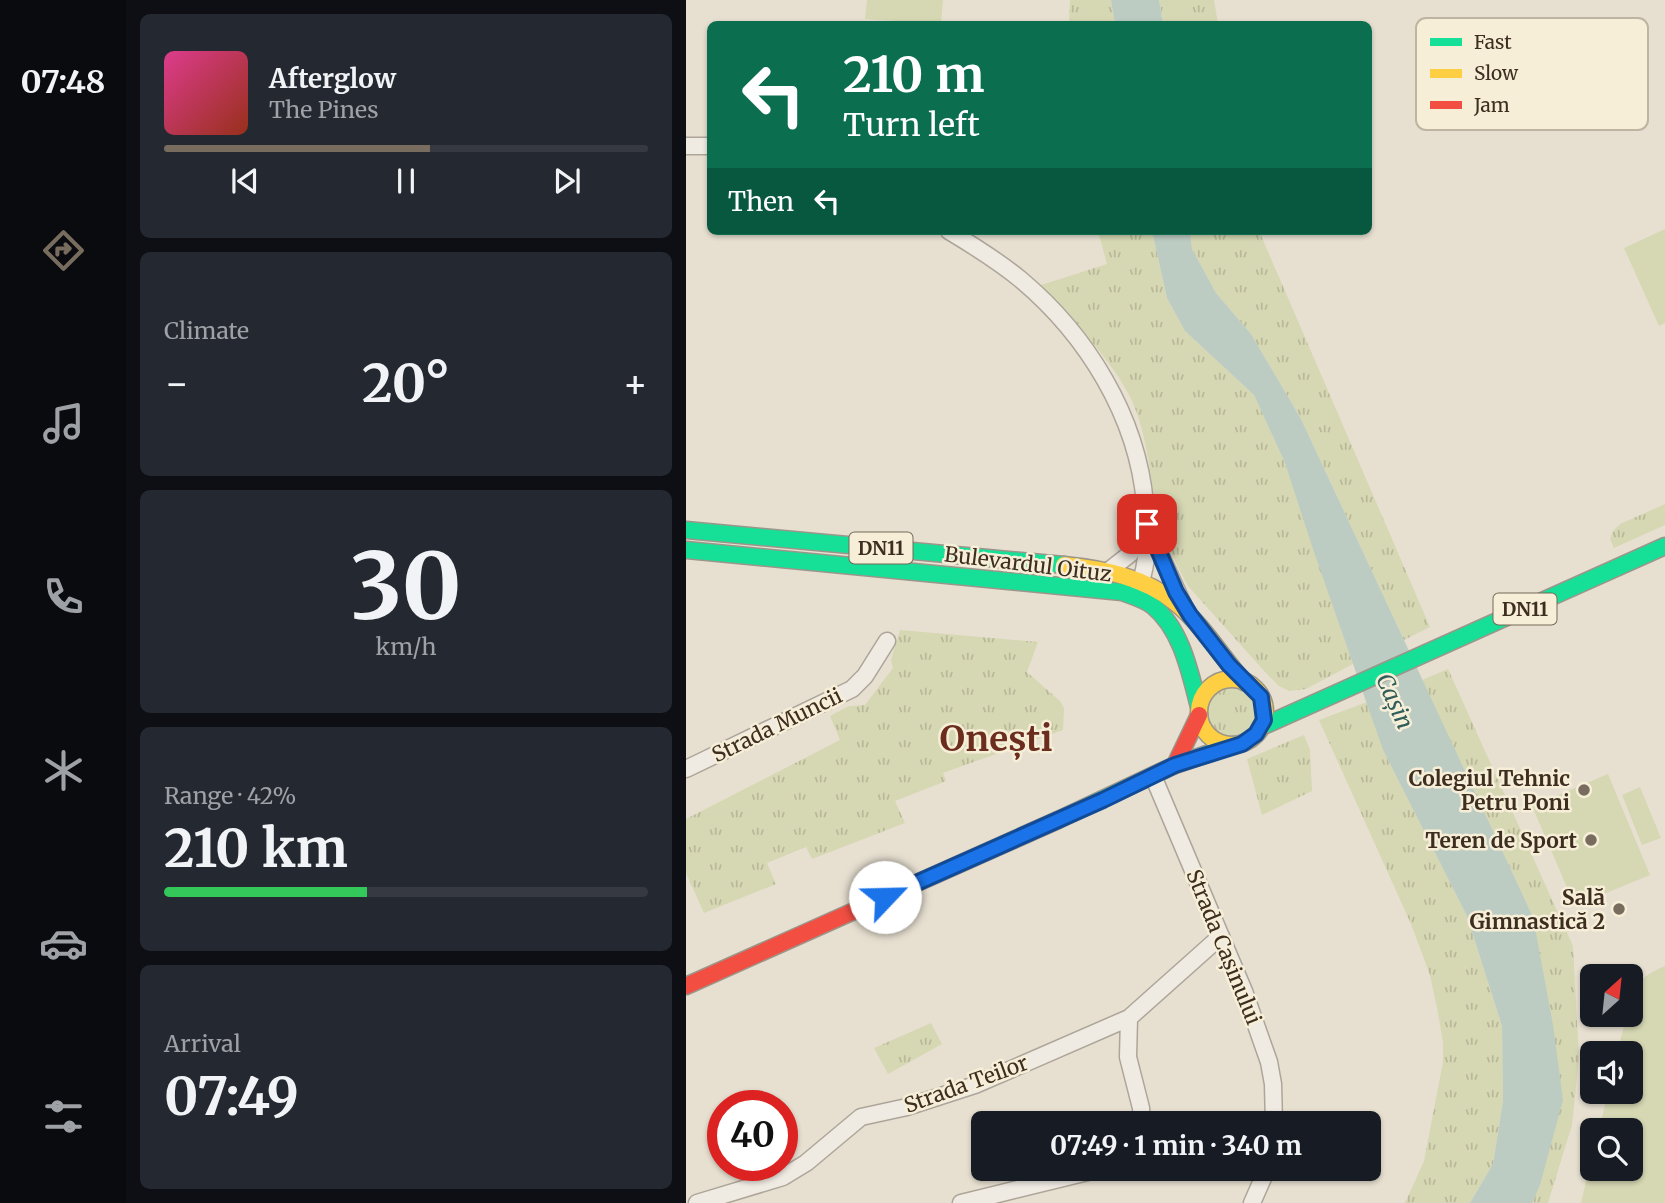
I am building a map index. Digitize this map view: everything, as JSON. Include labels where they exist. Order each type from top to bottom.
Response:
[{"type":"main road","name":"Bulevardul Oituz","points":[[686,530],[1076,566],[1142,581],[1168,596],[1190,615],[1250,686]]},
{"type":"main road","name":"DN11","points":[[1261,727],[1665,546]]},
{"type":"main road","name":"Bulevardul Oituz","points":[[686,550],[1107,590],[1136,597],[1153,607],[1172,632],[1187,667],[1199,711]]},
{"type":"main road","points":[[1073,587],[1080,577],[1076,566]]},
{"type":"main road","name":"DN11","points":[[1250,686],[1261,697],[1265,712],[1261,727],[1250,740],[1233,745],[1225,745],[1210,737],[1204,731],[1199,711],[1206,692],[1219,682],[1236,680],[1250,686],[1281,700],[1316,702]]},
{"type":"main road","points":[[1175,765],[1199,711]]},
{"type":"main road","points":[[688,982],[1175,765],[1233,745]]},
{"type":"street","points":[[686,146],[707,146]]},
{"type":"street","points":[[956,235],[1021,279],[1055,312],[1085,350],[1117,401],[1134,444],[1144,492],[1147,553],[1136,597]]},
{"type":"street","points":[[1107,572],[1137,546],[1147,524]]},
{"type":"street","points":[[1147,524],[1171,580],[1190,615]]},
{"type":"street","points":[[813,562],[814,542]]},
{"type":"street","name":"Strada Muncii","points":[[686,769],[852,689],[865,676],[887,640]]},
{"type":"street","name":"Strada Cașinului","points":[[1153,776],[1244,991],[1269,1062],[1274,1111]]},
{"type":"street","name":"Strada Teilor","points":[[697,1203],[783,1177],[806,1163],[861,1117],[918,1104],[975,1085],[1129,1018],[1221,936]]},
{"type":"street","points":[[1129,1018],[1126,1043],[1141,1111]]},
{"type":"street","points":[[961,1203],[1051,1181]]},
{"type":"street","points":[[1252,1203],[1261,1181]]},
{"type":"green space","points":[[867,0],[943,0],[941,21],[865,19]]},
{"type":"green space","points":[[1070,0],[1111,0],[1114,21],[1069,21]]},
{"type":"green space","points":[[1159,0],[1214,0],[1218,21],[1162,21]]},
{"type":"green space","points":[[1665,229],[1665,323],[1659,326],[1624,248]]},
{"type":"green space","points":[[1099,235],[1153,235],[1167,298],[1185,331],[1254,395],[1285,463],[1353,664],[1306,689],[1289,691],[1279,686],[1265,672],[1188,586],[1162,531],[1144,440],[1128,393],[1098,350],[1038,286],[1107,264]]},
{"type":"green space","points":[[1190,235],[1261,235],[1430,627],[1404,640],[1301,419],[1251,334],[1216,293],[1192,249]]},
{"type":"green space","points":[[1665,504],[1665,525],[1614,548],[1610,539],[1620,524]]},
{"type":"green space","points":[[900,630],[1038,642],[1027,672],[1060,701],[1064,708],[1063,730],[943,773],[946,781],[895,801],[905,823],[812,859],[806,847],[767,863],[776,884],[704,913],[686,873],[686,819],[840,740],[830,716],[849,706],[865,705],[893,668],[891,660]]},
{"type":"green space","points":[[1448,669],[1573,946],[1579,1058],[1572,1125],[1548,1203],[1532,1203],[1540,1185],[1533,917],[1422,680]]},
{"type":"green space","points":[[1232,680],[1244,682],[1255,689],[1262,700],[1262,724],[1255,735],[1244,742],[1232,744],[1220,742],[1209,735],[1202,724],[1200,712],[1202,700],[1209,689],[1220,682]]},
{"type":"green space","points":[[1367,702],[1383,750],[1467,916],[1502,1026],[1503,1101],[1493,1164],[1470,1203],[1405,1203],[1424,1161],[1443,1062],[1443,1043],[1430,975],[1411,924],[1319,720]]},
{"type":"green space","points":[[1304,735],[1310,750],[1312,791],[1262,815],[1247,759]]},
{"type":"green space","name":"Teren de Sport","points":[[1608,774],[1650,875],[1575,906],[1532,806]]},
{"type":"green space","points":[[1640,787],[1661,838],[1642,845],[1622,795]]},
{"type":"green space","points":[[1665,966],[1665,1203],[1581,1203],[1586,1181],[1643,1181],[1643,1118],[1602,1118],[1605,1104],[1643,1104],[1643,1041],[1620,1041],[1624,1027],[1643,1027],[1643,979]]},
{"type":"green space","points":[[931,1023],[942,1044],[888,1074],[874,1048]]},
{"type":"water","points":[[1111,0],[1159,0],[1162,21],[1114,21]]},
{"type":"water","name":"Cașin","points":[[1153,235],[1190,235],[1192,249],[1216,293],[1251,334],[1301,419],[1533,917],[1553,1025],[1563,1100],[1540,1185],[1532,1203],[1470,1203],[1493,1164],[1503,1101],[1502,1026],[1467,916],[1383,750],[1285,463],[1254,395],[1185,331],[1167,298]]},
{"type":"traffic: fast","points":[[686,530],[1064,565]]},
{"type":"traffic: fast","points":[[1261,727],[1665,546]]},
{"type":"traffic: fast","points":[[686,550],[1122,592],[1153,606],[1171,627],[1184,653],[1199,707]]},
{"type":"traffic: fast","points":[[1058,820],[1175,765],[1233,745]]},
{"type":"traffic: slow","points":[[1064,565],[1123,576],[1164,594],[1195,621],[1244,682]]},
{"type":"traffic: slow","points":[[1232,679],[1245,682],[1255,689],[1262,699],[1265,712],[1262,725],[1255,735],[1245,742],[1232,745],[1219,742],[1209,735],[1202,725],[1199,712],[1202,699],[1209,689],[1219,682],[1232,679]]},
{"type":"traffic: jam","points":[[1175,765],[1199,715]]},
{"type":"traffic: jam","points":[[686,986],[1058,820]]},
{"type":"place","name":"Colegiul Tehnic Petru Poni","points":[[1584,790]]},
{"type":"place","name":"Teren de Sport","points":[[1591,840]]},
{"type":"place","name":"Sală Gimnastică 2","points":[[1619,909]]},
{"type":"district","name":"Onești","points":[[996,739]]},
{"type":"route","points":[[885,897],[1175,765],[1242,744],[1250,740],[1261,727],[1265,712],[1261,697],[1229,665],[1190,615],[1176,592],[1147,524]]}]
